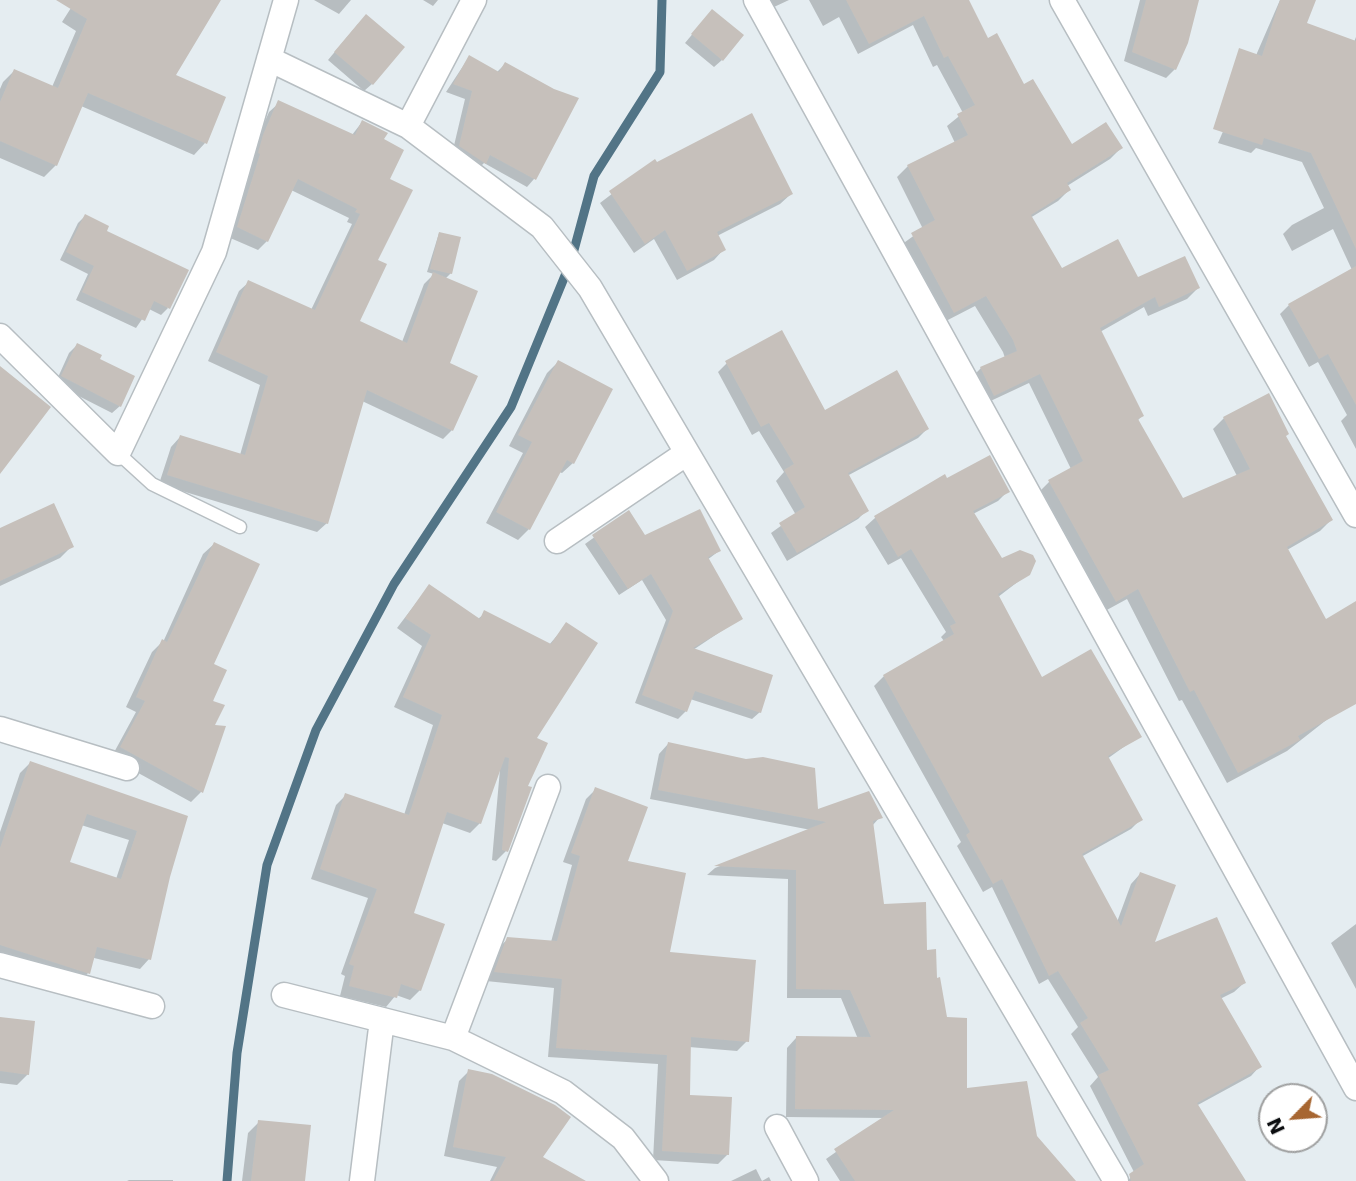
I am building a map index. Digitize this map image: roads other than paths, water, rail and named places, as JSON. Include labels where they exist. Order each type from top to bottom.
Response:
[{"type":"street","points":[[0,336],[118,453],[214,252],[286,0]]},
{"type":"street","points":[[408,126],[474,0]]},
{"type":"street","points":[[757,0],[1356,1088]]},
{"type":"street","points":[[1062,0],[1356,515]]},
{"type":"street","points":[[269,59],[408,126],[542,227],[566,254],[590,288],[1116,1181]]},
{"type":"street","points":[[557,541],[687,453]]},
{"type":"street","points":[[0,729],[127,768]]},
{"type":"street","points":[[453,1038],[548,787]]},
{"type":"street","points":[[0,965],[152,1006]]},
{"type":"street","points":[[284,995],[453,1038],[563,1092],[623,1138],[656,1181]]},
{"type":"street","points":[[362,1181],[382,1020]]},
{"type":"street","points":[[777,1127],[806,1181]]},
{"type":"lane","points":[[118,453],[152,484],[240,527]]},
{"type":"waterway","points":[[227,1181],[237,1053],[267,865],[316,730],[394,584],[511,407],[571,261],[594,176],[660,72],[662,0]]}]
